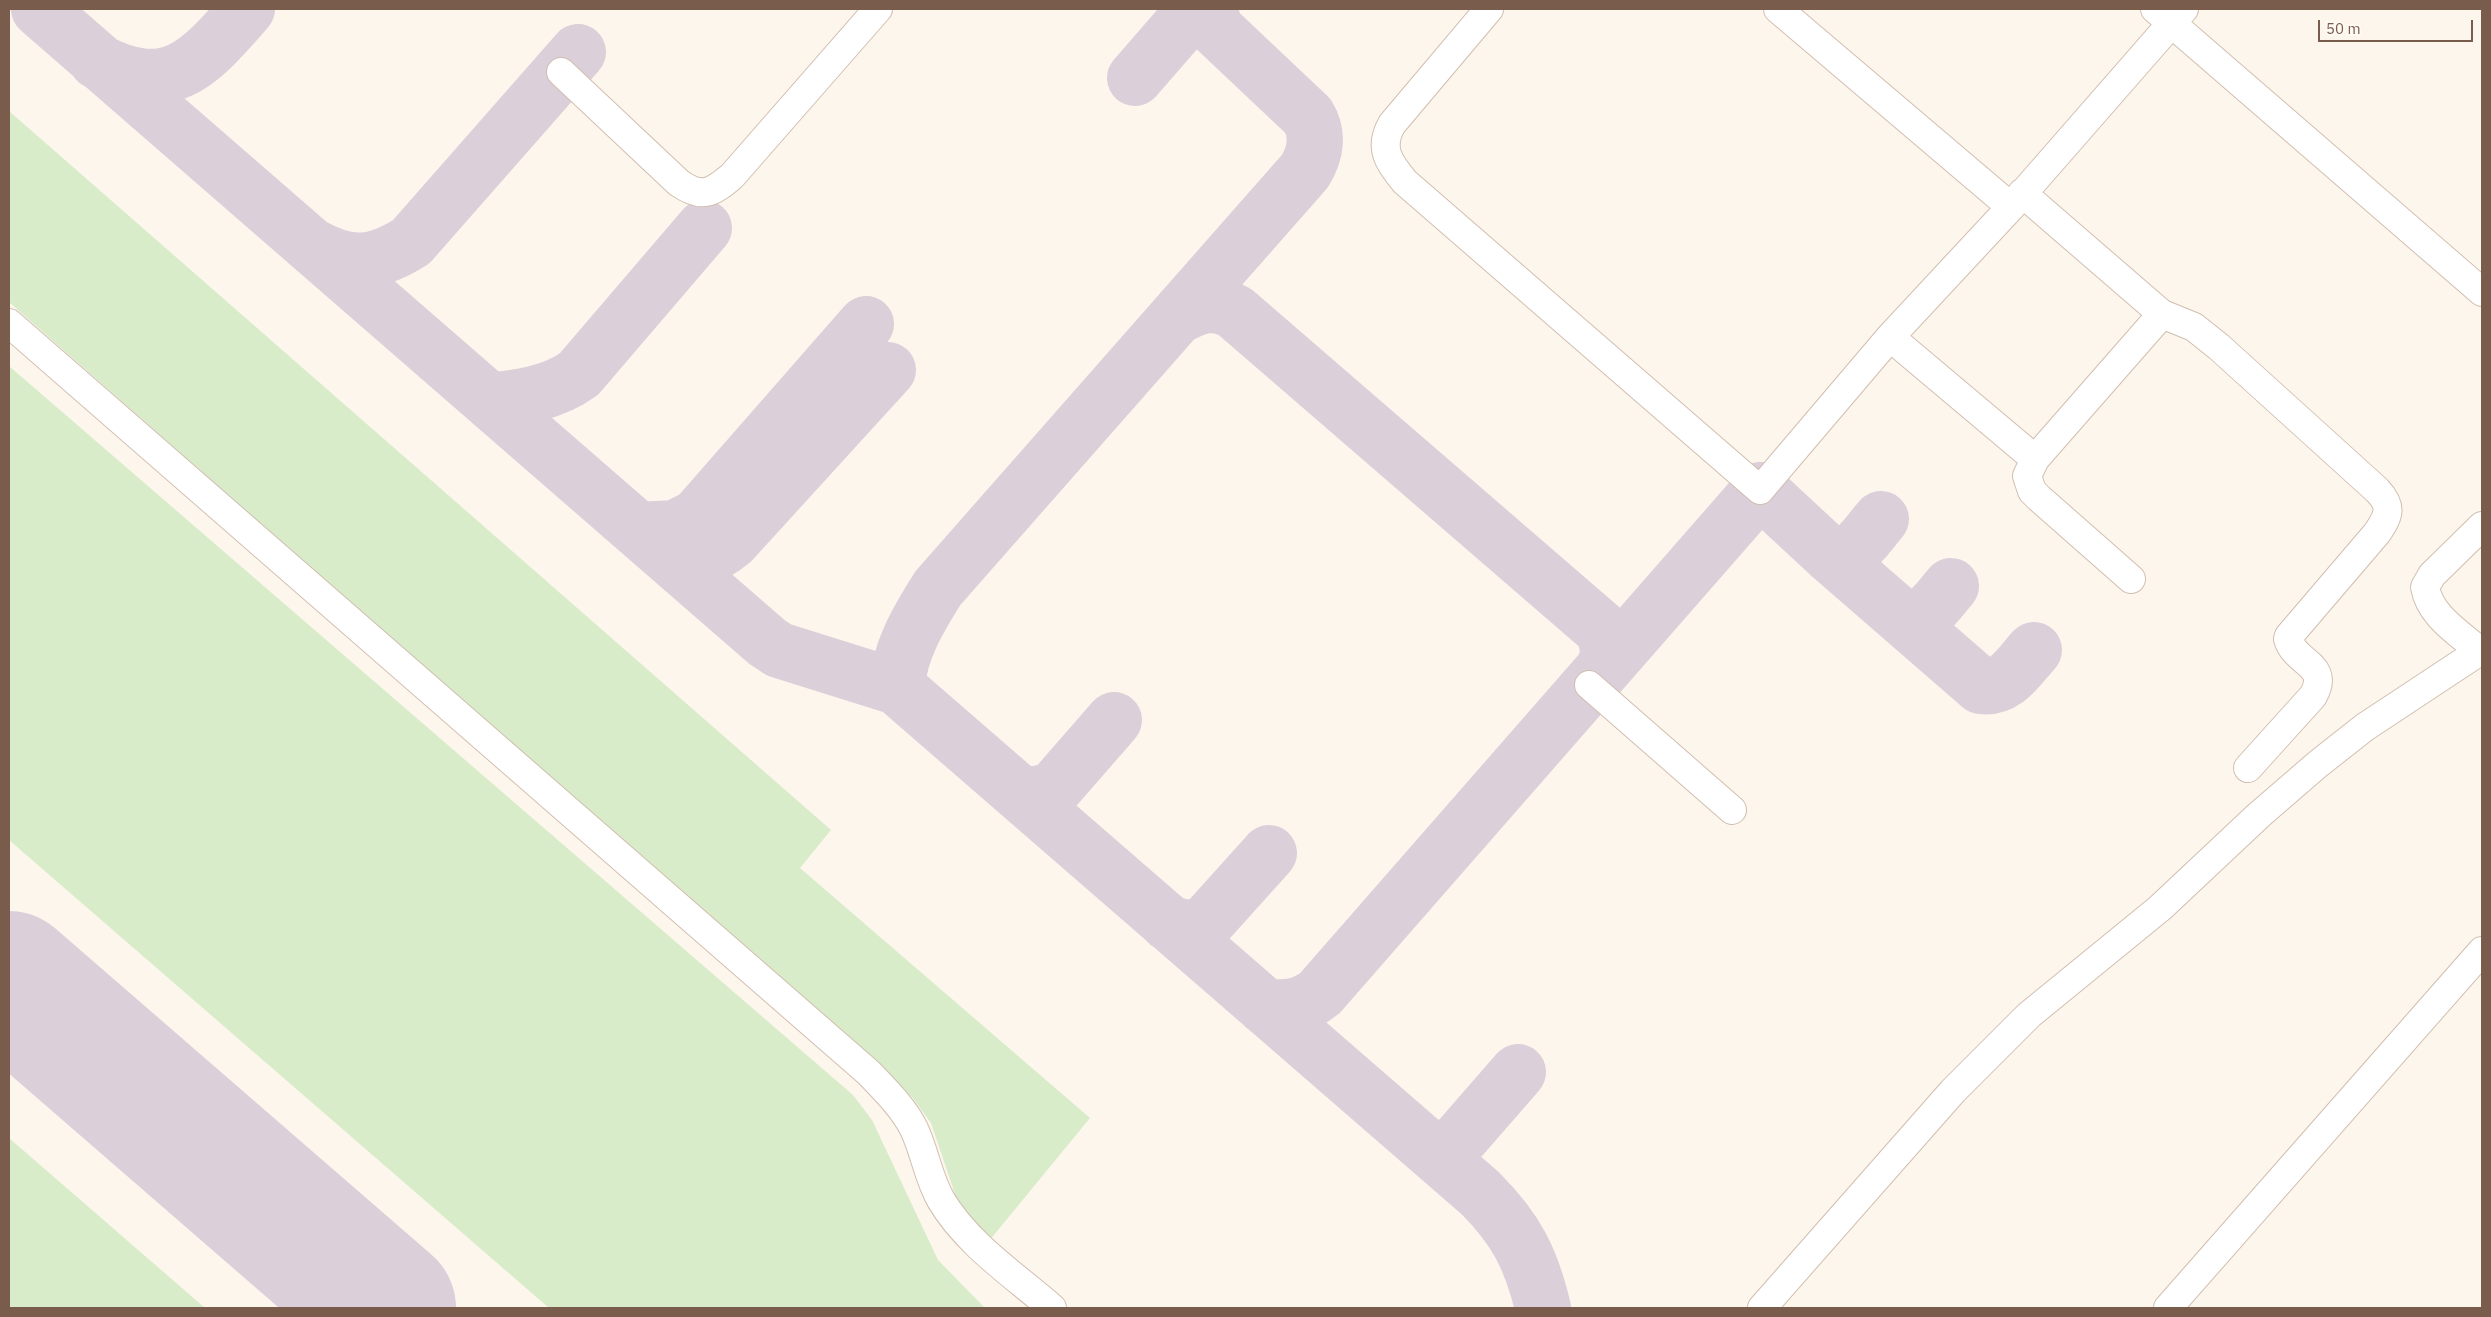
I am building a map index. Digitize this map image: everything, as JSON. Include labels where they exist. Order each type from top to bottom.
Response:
[{"type":"lane","points":[[561,72],[679,183],[691,192],[706,193],[716,190],[732,176],[878,9]]},
{"type":"lane","points":[[1489,9],[1392,124],[1386,135],[1385,148],[1388,159],[1405,182],[1760,490],[1890,337],[2016,200],[2170,14],[2482,292]]},
{"type":"lane","points":[[1778,9],[2016,200],[2162,314],[2194,327],[2219,347],[2385,498],[2388,507],[2385,521],[2377,533],[2289,636],[2288,639],[2292,647],[2315,670],[2319,681],[2318,688],[2248,768]]},
{"type":"lane","points":[[2131,579],[2032,491],[2028,476],[2035,459],[2162,314]]},
{"type":"lane","points":[[9,323],[869,1073],[897,1102],[914,1129],[936,1189],[950,1213],[964,1231],[1052,1308]]},
{"type":"lane","points":[[1890,337],[2035,459]]},
{"type":"lane","points":[[1762,1308],[1953,1091],[2029,1015],[2160,908],[2259,815],[2318,764],[2365,727],[2481,652],[2438,615],[2426,596],[2425,587],[2432,575],[2482,526]]},
{"type":"lane","points":[[1588,685],[1732,810]]},
{"type":"lane","points":[[2168,1308],[2482,951]]},
{"type":"green space","points":[[9,111],[831,830],[800,868],[1090,1118],[989,1241],[957,1200],[931,1123],[912,1097],[9,302]]},
{"type":"green space","points":[[9,366],[853,1095],[872,1120],[938,1260],[985,1308],[549,1308],[9,840]]},
{"type":"green space","points":[[9,1138],[205,1308],[9,1308]]},
{"type":"taxiway","points":[[39,9],[767,642],[779,650],[897,687],[1480,1193],[1493,1206],[1513,1232],[1533,1274],[1543,1308]]},
{"type":"taxiway","points":[[97,61],[123,72],[145,77],[165,75],[182,69],[199,59],[215,45],[247,9]]},
{"type":"taxiway","points":[[1135,78],[1195,9]]},
{"type":"taxiway","points":[[897,687],[902,661],[911,635],[938,588],[1305,171],[1309,164],[1314,150],[1315,137],[1308,116],[1218,31],[1213,22],[1210,9]]},
{"type":"taxiway","points":[[312,246],[338,257],[362,260],[385,255],[411,242],[578,52]]},
{"type":"taxiway","points":[[490,401],[525,396],[548,390],[579,374],[704,228]]},
{"type":"taxiway","points":[[1177,317],[1192,309],[1213,305],[1235,312],[1604,631],[1609,653],[1604,667]]},
{"type":"taxiway","points":[[638,530],[675,528],[697,517],[866,324]]},
{"type":"taxiway","points":[[668,556],[695,558],[709,555],[724,548],[888,370]]},
{"type":"taxiway","points":[[1264,1006],[1294,1006],[1314,998],[1320,993],[1760,490],[1829,554],[1981,686],[1990,686],[2005,681],[2034,650]]},
{"type":"taxiway","points":[[1829,554],[1847,552],[1859,545],[1881,519]]},
{"type":"taxiway","points":[[1899,615],[1909,617],[1923,614],[1951,586]]},
{"type":"taxiway","points":[[1020,794],[1037,794],[1053,790],[1114,720]]},
{"type":"taxiway","points":[[1168,923],[1189,929],[1206,923],[1269,853]]},
{"type":"taxiway","points":[[1434,1153],[1457,1142],[1518,1072]]},
{"type":"runway","points":[[9,981],[386,1308]]}]
